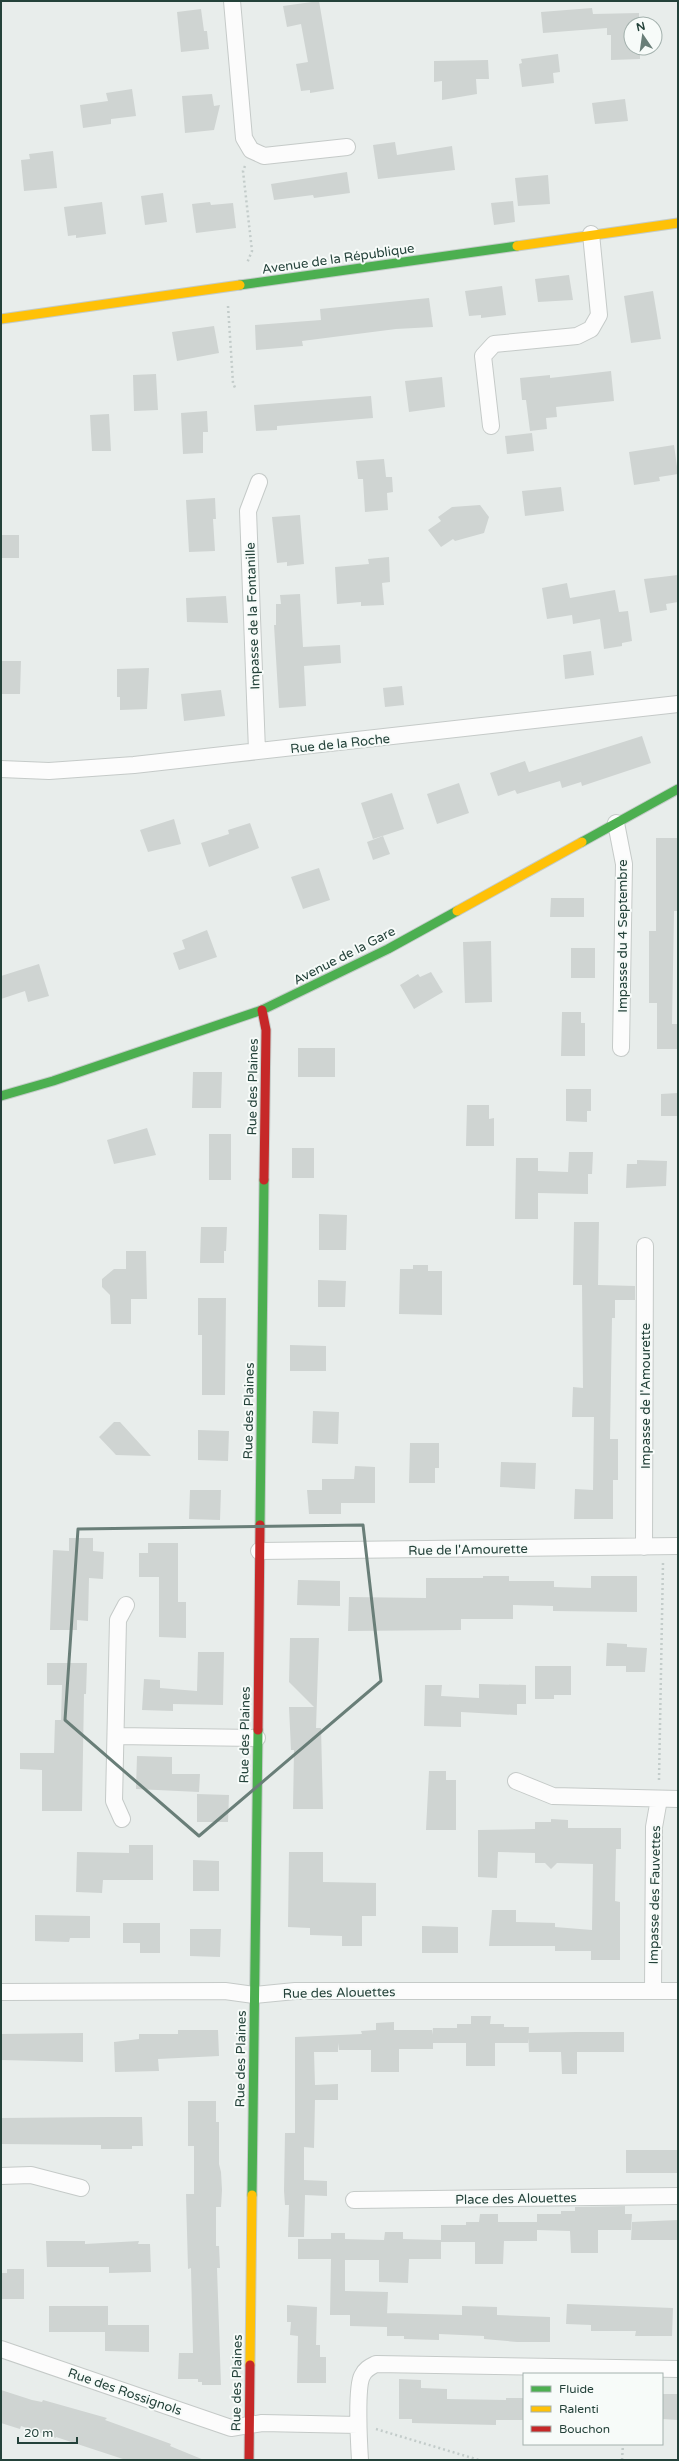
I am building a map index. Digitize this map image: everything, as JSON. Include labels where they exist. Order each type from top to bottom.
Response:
[{"type":"street","points":[[232,1],[244,138],[251,150],[264,156],[348,147]]},
{"type":"street","name":"Avenue de la République","points":[[1,319],[591,234],[678,223]]},
{"type":"street","points":[[491,426],[483,356],[494,344],[577,336],[591,329],[599,315],[591,234]]},
{"type":"street","name":"Impasse de la Fontanille","points":[[257,752],[248,511],[259,482]]},
{"type":"street","name":"Rue de la Roche","points":[[1,769],[50,771],[134,765],[678,704]]},
{"type":"street","name":"Avenue de la Gare","points":[[1,1096],[53,1081],[262,1010],[388,949],[678,790]]},
{"type":"street","name":"Impasse du 4 Septembre","points":[[616,823],[624,864],[621,1048]]},
{"type":"street","name":"Rue des Plaines","points":[[249,2460],[266,1030],[262,1010]]},
{"type":"street","name":"Impasse de l'Amourette","points":[[644,1547],[645,1246]]},
{"type":"street","name":"Rue de l'Amourette","points":[[259,1551],[671,1546]]},
{"type":"street","points":[[122,1819],[114,1802],[118,1620],[126,1604]]},
{"type":"street","points":[[116,1736],[257,1738]]},
{"type":"street","points":[[516,1781],[553,1796],[678,1799]]},
{"type":"street","name":"Impasse des Fauvettes","points":[[653,1991],[654,1827],[659,1799]]},
{"type":"street","name":"Rue des Alouettes","points":[[1,1992],[225,1991],[254,1995],[295,1991],[678,1991]]},
{"type":"street","points":[[1,2176],[31,2176],[81,2188]]},
{"type":"street","name":"Place des Alouettes","points":[[354,2200],[678,2196]]},
{"type":"street","name":"Rue des Rossignols","points":[[1,2348],[231,2428],[249,2424],[358,2425]]},
{"type":"street","points":[[360,2460],[358,2425],[361,2377],[367,2368],[376,2364],[678,2368]]},
{"type":"path","points":[[659,1799],[671,1546]]},
{"type":"path","points":[[358,2425],[479,2460]]},
{"type":"path","points":[[622,2460],[623,2445]]},
{"type":"highlighted area","points":[[363,1525],[381,1681],[199,1836],[65,1720],[78,1529]]},
{"type":"building","points":[[319,1],[334,89],[310,93],[310,90],[301,91],[296,64],[308,62],[301,24],[287,27],[283,6]]},
{"type":"building","points":[[592,8],[593,14],[639,13],[639,16],[623,16],[623,56],[640,56],[640,59],[611,60],[611,35],[607,35],[607,28],[543,33],[541,12]]},
{"type":"building","points":[[201,9],[204,31],[207,31],[209,49],[181,52],[177,12]]},
{"type":"building","points":[[558,54],[560,72],[553,73],[554,83],[522,87],[519,64],[522,63],[521,59]]},
{"type":"building","points":[[488,60],[489,79],[476,79],[477,94],[442,100],[442,81],[434,82],[434,61]]},
{"type":"building","points":[[132,89],[136,116],[111,119],[111,124],[83,128],[80,105],[108,101],[106,93]]},
{"type":"building","points":[[212,94],[214,106],[220,105],[214,130],[185,133],[182,96]]},
{"type":"building","points":[[625,99],[628,121],[595,124],[592,103]]},
{"type":"building","points":[[395,142],[397,155],[452,146],[455,170],[378,179],[373,145]]},
{"type":"building","points":[[53,151],[57,188],[24,191],[21,160],[30,159],[29,154]]},
{"type":"building","points":[[347,172],[350,193],[314,198],[313,195],[274,200],[271,184]]},
{"type":"building","points":[[548,175],[550,204],[518,206],[515,178]]},
{"type":"building","points":[[163,193],[167,222],[145,225],[141,196]]},
{"type":"building","points":[[513,201],[515,222],[494,225],[491,203]]},
{"type":"building","points":[[102,202],[106,234],[76,238],[76,235],[68,236],[64,207]]},
{"type":"building","points":[[210,202],[211,205],[233,203],[236,228],[196,233],[192,204]]},
{"type":"building","points":[[569,275],[573,300],[538,302],[535,279]]},
{"type":"building","points":[[502,286],[506,315],[481,318],[481,315],[469,316],[465,291]]},
{"type":"building","points":[[653,291],[661,339],[631,343],[624,296]]},
{"type":"building","points":[[429,298],[433,327],[396,329],[302,341],[303,346],[256,350],[255,325],[321,320],[320,309]]},
{"type":"building","points":[[214,326],[219,353],[177,361],[172,332]]},
{"type":"building","points":[[611,371],[614,401],[556,407],[557,417],[546,418],[547,429],[530,431],[526,400],[522,400],[520,378],[550,375],[550,378]]},
{"type":"building","points":[[156,374],[158,410],[134,411],[133,375]]},
{"type":"building","points":[[442,377],[445,407],[409,412],[405,381]]},
{"type":"building","points":[[371,396],[373,418],[277,426],[277,430],[256,431],[254,405]]},
{"type":"building","points":[[207,411],[208,432],[203,432],[203,453],[183,454],[181,413]]},
{"type":"building","points":[[109,414],[111,451],[92,451],[90,415]]},
{"type":"building","points":[[532,433],[534,451],[507,454],[505,436]]},
{"type":"building","points":[[674,445],[678,474],[659,477],[660,481],[634,485],[629,452]]},
{"type":"building","points":[[384,459],[386,477],[392,477],[393,492],[387,493],[388,510],[365,512],[363,479],[358,479],[356,461]]},
{"type":"building","points":[[561,487],[564,511],[525,516],[522,491]]},
{"type":"building","points":[[215,498],[216,519],[213,519],[215,551],[189,552],[186,500]]},
{"type":"building","points":[[480,505],[489,517],[484,533],[455,541],[453,539],[441,547],[428,530],[441,521],[438,517],[452,507]]},
{"type":"building","points":[[300,515],[304,564],[287,566],[287,562],[277,563],[272,517]]},
{"type":"building","points":[[1,535],[19,535],[19,558],[1,558]]},
{"type":"building","points":[[389,557],[390,582],[382,583],[384,605],[361,606],[361,602],[337,604],[335,567],[369,564],[368,559]]},
{"type":"building","points":[[678,575],[678,602],[666,604],[667,610],[650,613],[644,579]]},
{"type":"building","points":[[567,583],[570,598],[615,590],[619,612],[628,611],[632,641],[622,643],[622,646],[604,649],[600,619],[573,624],[572,615],[547,619],[542,588]]},
{"type":"building","points":[[300,594],[303,647],[340,645],[341,663],[304,666],[306,706],[279,708],[274,625],[276,625],[276,604],[281,604],[280,595]]},
{"type":"building","points":[[226,596],[228,623],[187,622],[186,598]]},
{"type":"building","points":[[591,651],[594,675],[565,679],[563,655]]},
{"type":"building","points":[[1,661],[21,661],[20,694],[1,694]]},
{"type":"building","points":[[149,668],[147,709],[120,710],[120,697],[117,697],[117,669]]},
{"type":"building","points":[[402,686],[404,705],[385,707],[383,688]]},
{"type":"building","points":[[221,690],[225,716],[184,721],[181,694]]},
{"type":"building","points":[[642,736],[651,763],[582,786],[581,782],[562,788],[560,781],[517,794],[515,790],[498,796],[490,773],[525,761],[529,772]]},
{"type":"building","points":[[459,783],[469,813],[437,824],[427,794]]},
{"type":"building","points":[[392,793],[404,829],[373,839],[361,803]]},
{"type":"building","points":[[174,819],[181,844],[148,852],[140,830]]},
{"type":"building","points":[[250,823],[259,848],[209,867],[201,843],[229,834],[228,830]]},
{"type":"building","points":[[383,836],[390,854],[373,860],[367,842]]},
{"type":"building","points":[[656,838],[678,838],[678,911],[674,911],[672,1024],[678,1024],[678,1049],[657,1049],[657,1003],[649,1003],[649,931],[656,931]]},
{"type":"building","points":[[319,868],[330,900],[303,909],[291,877]]},
{"type":"building","points":[[551,898],[584,898],[584,917],[550,917]]},
{"type":"building","points":[[207,930],[217,957],[179,970],[173,953],[185,949],[182,940]]},
{"type":"building","points":[[491,941],[492,1002],[465,1003],[463,942]]},
{"type":"building","points":[[571,948],[595,948],[595,978],[571,978]]},
{"type":"building","points":[[39,964],[49,996],[28,1002],[25,991],[1,999],[1,976]]},
{"type":"building","points":[[431,972],[443,992],[414,1009],[400,985],[418,974],[420,977]]},
{"type":"building","points":[[562,1012],[581,1012],[581,1023],[585,1023],[585,1056],[561,1056]]},
{"type":"building","points":[[298,1048],[335,1048],[335,1077],[298,1077]]},
{"type":"building","points":[[193,1072],[222,1072],[221,1108],[192,1108]]},
{"type":"building","points":[[566,1089],[591,1089],[591,1111],[587,1111],[587,1122],[566,1121]]},
{"type":"building","points":[[678,1093],[678,1116],[661,1116],[661,1094]]},
{"type":"building","points":[[467,1105],[489,1105],[489,1119],[494,1118],[494,1146],[466,1146]]},
{"type":"building","points":[[147,1128],[156,1155],[114,1164],[107,1140]]},
{"type":"building","points":[[209,1134],[231,1134],[231,1180],[209,1180]]},
{"type":"building","points":[[292,1148],[314,1148],[314,1178],[292,1178]]},
{"type":"building","points":[[569,1152],[593,1152],[592,1174],[588,1174],[588,1194],[538,1193],[538,1219],[515,1219],[516,1158],[538,1158],[538,1171],[568,1172]]},
{"type":"building","points":[[637,1160],[667,1161],[666,1186],[626,1188],[627,1164],[637,1164]]},
{"type":"building","points":[[319,1214],[347,1215],[346,1250],[319,1250]]},
{"type":"building","points":[[574,1222],[599,1222],[598,1285],[635,1286],[635,1300],[615,1300],[615,1318],[612,1318],[610,1439],[618,1439],[618,1480],[613,1480],[613,1519],[574,1519],[575,1489],[593,1490],[594,1417],[572,1417],[573,1387],[583,1388],[582,1285],[573,1285]]},
{"type":"building","points":[[201,1227],[227,1227],[224,1263],[200,1263]]},
{"type":"building","points":[[126,1251],[146,1251],[147,1299],[131,1299],[131,1324],[111,1324],[110,1295],[102,1287],[102,1279],[114,1269],[126,1269]]},
{"type":"building","points":[[413,1265],[428,1265],[428,1271],[442,1271],[442,1315],[399,1314],[400,1269],[413,1269]]},
{"type":"building","points":[[318,1280],[346,1281],[345,1307],[318,1307]]},
{"type":"building","points":[[198,1298],[226,1298],[225,1395],[202,1395],[202,1335],[198,1335]]},
{"type":"building","points":[[290,1345],[326,1346],[326,1371],[290,1371]]},
{"type":"building","points":[[313,1411],[339,1412],[338,1444],[312,1443]]},
{"type":"building","points":[[114,1422],[120,1422],[151,1456],[116,1455],[99,1437]]},
{"type":"building","points":[[198,1430],[229,1431],[228,1461],[198,1460]]},
{"type":"building","points":[[410,1443],[439,1443],[439,1468],[435,1468],[435,1483],[409,1483]]},
{"type":"building","points":[[501,1462],[536,1463],[535,1489],[500,1487]]},
{"type":"building","points":[[355,1466],[375,1467],[375,1503],[341,1503],[341,1514],[309,1514],[307,1490],[322,1490],[322,1479],[354,1479]]},
{"type":"building","points":[[190,1490],[221,1490],[220,1520],[189,1519]]},
{"type":"building","points":[[69,1538],[93,1538],[93,1551],[104,1552],[103,1579],[89,1578],[88,1621],[77,1620],[77,1630],[50,1630],[53,1550],[69,1551]]},
{"type":"building","points":[[148,1543],[178,1543],[178,1602],[186,1602],[186,1638],[159,1637],[159,1577],[139,1577],[139,1553],[148,1553]]},
{"type":"building","points":[[483,1576],[509,1576],[509,1581],[554,1581],[554,1587],[591,1588],[591,1576],[637,1576],[637,1612],[553,1611],[553,1606],[513,1605],[513,1619],[461,1619],[461,1630],[348,1631],[349,1597],[426,1598],[426,1578],[483,1578]]},
{"type":"building","points":[[298,1580],[340,1581],[340,1606],[297,1605]]},
{"type":"building","points":[[290,1638],[319,1638],[316,1728],[321,1728],[323,1809],[293,1809],[294,1750],[291,1750],[289,1707],[314,1707],[289,1682]]},
{"type":"building","points":[[607,1643],[627,1644],[627,1647],[647,1648],[645,1672],[626,1672],[626,1666],[606,1666]]},
{"type":"building","points":[[198,1652],[224,1652],[223,1705],[173,1704],[173,1711],[142,1710],[144,1679],[160,1680],[160,1688],[197,1691]]},
{"type":"building","points":[[47,1663],[87,1663],[86,1694],[84,1694],[82,1811],[42,1811],[42,1770],[20,1769],[20,1753],[54,1753],[55,1720],[61,1720],[62,1685],[47,1685]]},
{"type":"building","points":[[535,1666],[571,1666],[571,1695],[554,1695],[554,1699],[535,1699]]},
{"type":"building","points":[[479,1684],[526,1685],[526,1704],[517,1704],[517,1715],[461,1712],[461,1727],[424,1726],[425,1685],[442,1685],[441,1696],[479,1698]]},
{"type":"building","points":[[137,1756],[172,1757],[172,1774],[200,1774],[199,1792],[136,1789]]},
{"type":"building","points":[[429,1771],[446,1771],[446,1780],[456,1780],[456,1830],[426,1830]]},
{"type":"building","points":[[197,1794],[229,1795],[228,1822],[197,1822]]},
{"type":"building","points":[[551,1819],[568,1820],[568,1828],[621,1828],[621,1849],[616,1849],[615,1901],[620,1902],[620,1960],[591,1960],[591,1951],[555,1951],[555,1946],[489,1946],[492,1910],[516,1910],[516,1922],[555,1923],[555,1927],[592,1930],[593,1864],[557,1863],[551,1869],[545,1863],[535,1863],[535,1853],[498,1852],[497,1878],[478,1877],[478,1830],[535,1829],[535,1822],[551,1822]]},
{"type":"building","points":[[129,1845],[153,1845],[153,1880],[103,1880],[102,1893],[76,1892],[77,1852],[129,1853]]},
{"type":"building","points":[[289,1852],[323,1852],[323,1882],[376,1883],[376,1916],[362,1916],[362,1946],[342,1946],[342,1936],[310,1935],[310,1928],[288,1927]]},
{"type":"building","points":[[193,1860],[219,1861],[219,1891],[193,1891]]},
{"type":"building","points":[[35,1915],[90,1916],[90,1938],[70,1938],[69,1942],[35,1941]]},
{"type":"building","points":[[123,1923],[160,1923],[160,1953],[140,1953],[140,1943],[123,1943]]},
{"type":"building","points":[[422,1926],[458,1927],[458,1953],[422,1953]]},
{"type":"building","points":[[190,1929],[221,1929],[220,1957],[190,1956]]},
{"type":"building","points":[[471,2016],[491,2016],[490,2024],[504,2024],[504,2027],[529,2027],[528,2043],[495,2043],[495,2066],[466,2066],[466,2043],[433,2043],[433,2049],[399,2049],[399,2072],[371,2072],[371,2050],[339,2050],[338,2043],[338,2052],[314,2052],[315,2085],[338,2084],[338,2100],[315,2100],[314,2148],[304,2147],[304,2180],[327,2181],[327,2196],[305,2195],[304,2237],[288,2237],[289,2205],[285,2205],[284,2191],[285,2133],[295,2133],[295,2037],[362,2034],[361,2031],[376,2030],[376,2023],[394,2022],[394,2030],[432,2030],[432,2035],[433,2028],[457,2028],[457,2024],[471,2024]]},
{"type":"building","points":[[178,2030],[218,2030],[219,2056],[158,2059],[159,2071],[115,2072],[114,2042],[139,2039],[139,2034],[178,2034]]},
{"type":"building","points":[[624,2032],[624,2052],[577,2052],[577,2074],[562,2074],[561,2052],[529,2052],[528,2033]]},
{"type":"building","points":[[83,2033],[83,2062],[1,2060],[1,2034]]},
{"type":"building","points":[[188,2101],[216,2101],[216,2122],[219,2122],[219,2164],[222,2190],[221,2207],[216,2207],[216,2246],[219,2246],[220,2268],[217,2268],[221,2385],[202,2385],[202,2382],[198,2382],[198,2379],[178,2379],[179,2353],[193,2353],[191,2268],[188,2269],[186,2194],[194,2194],[194,2146],[188,2146]]},
{"type":"building","points":[[142,2117],[143,2146],[132,2146],[132,2149],[101,2149],[101,2145],[1,2144],[1,2118]]},
{"type":"building","points":[[626,2150],[678,2150],[678,2173],[626,2173]]},
{"type":"building","points":[[625,2206],[625,2214],[632,2214],[631,2230],[598,2230],[598,2253],[571,2253],[570,2231],[537,2230],[537,2241],[504,2241],[503,2264],[475,2264],[475,2242],[441,2242],[441,2225],[466,2225],[466,2222],[479,2222],[480,2214],[498,2214],[498,2222],[537,2222],[537,2214],[561,2214],[561,2211],[575,2211],[575,2207]]},
{"type":"building","points":[[678,2220],[678,2240],[631,2240],[632,2222]]},
{"type":"building","points":[[385,2232],[403,2232],[403,2239],[441,2240],[441,2259],[409,2259],[408,2283],[379,2282],[379,2260],[345,2260],[345,2291],[388,2292],[387,2313],[462,2315],[462,2306],[497,2307],[497,2315],[550,2317],[550,2342],[517,2342],[484,2339],[484,2336],[439,2334],[439,2340],[404,2339],[404,2336],[387,2336],[387,2327],[350,2326],[350,2315],[330,2315],[331,2259],[298,2259],[298,2239],[331,2239],[331,2233],[345,2233],[345,2239],[384,2240]]},
{"type":"building","points":[[46,2241],[85,2241],[85,2244],[139,2241],[138,2244],[150,2244],[151,2272],[109,2273],[109,2267],[47,2267]]},
{"type":"building","points":[[7,2269],[24,2269],[24,2299],[1,2299],[1,2273],[7,2273]]},
{"type":"building","points":[[567,2304],[673,2308],[672,2336],[635,2336],[636,2331],[591,2331],[591,2325],[566,2324]]},
{"type":"building","points":[[287,2305],[317,2307],[316,2345],[320,2345],[320,2357],[326,2357],[326,2383],[297,2383],[298,2336],[290,2335],[291,2322],[287,2322]]},
{"type":"building","points":[[49,2306],[108,2306],[108,2325],[149,2325],[149,2352],[105,2351],[105,2332],[49,2332]]},
{"type":"building","points":[[399,2379],[421,2380],[421,2388],[447,2389],[447,2399],[506,2400],[506,2398],[523,2398],[523,2420],[496,2420],[496,2425],[412,2423],[412,2419],[399,2419]]},
{"type":"building","points":[[1,2390],[32,2400],[42,2402],[43,2400],[107,2418],[105,2420],[171,2444],[170,2446],[204,2460],[126,2460],[21,2426],[20,2429],[1,2423]]},
{"type":"building","points":[[663,2394],[678,2394],[678,2420],[663,2419]]},
{"type":"traffic: fast","points":[[240,285],[517,246]]},
{"type":"traffic: fast","points":[[582,842],[678,789]]},
{"type":"traffic: fast","points":[[1,1096],[53,1081],[262,1010],[388,949],[457,911]]},
{"type":"traffic: fast","points":[[260,1525],[264,1180]]},
{"type":"traffic: fast","points":[[252,2195],[258,1730]]},
{"type":"traffic: slow","points":[[517,246],[678,223]]},
{"type":"traffic: slow","points":[[1,319],[240,285]]},
{"type":"traffic: slow","points":[[457,911],[582,842]]},
{"type":"traffic: slow","points":[[250,2365],[252,2195]]},
{"type":"traffic: jam","points":[[262,1010],[266,1030],[264,1180]]},
{"type":"traffic: jam","points":[[258,1730],[260,1525]]},
{"type":"traffic: jam","points":[[249,2460],[250,2365]]}]
